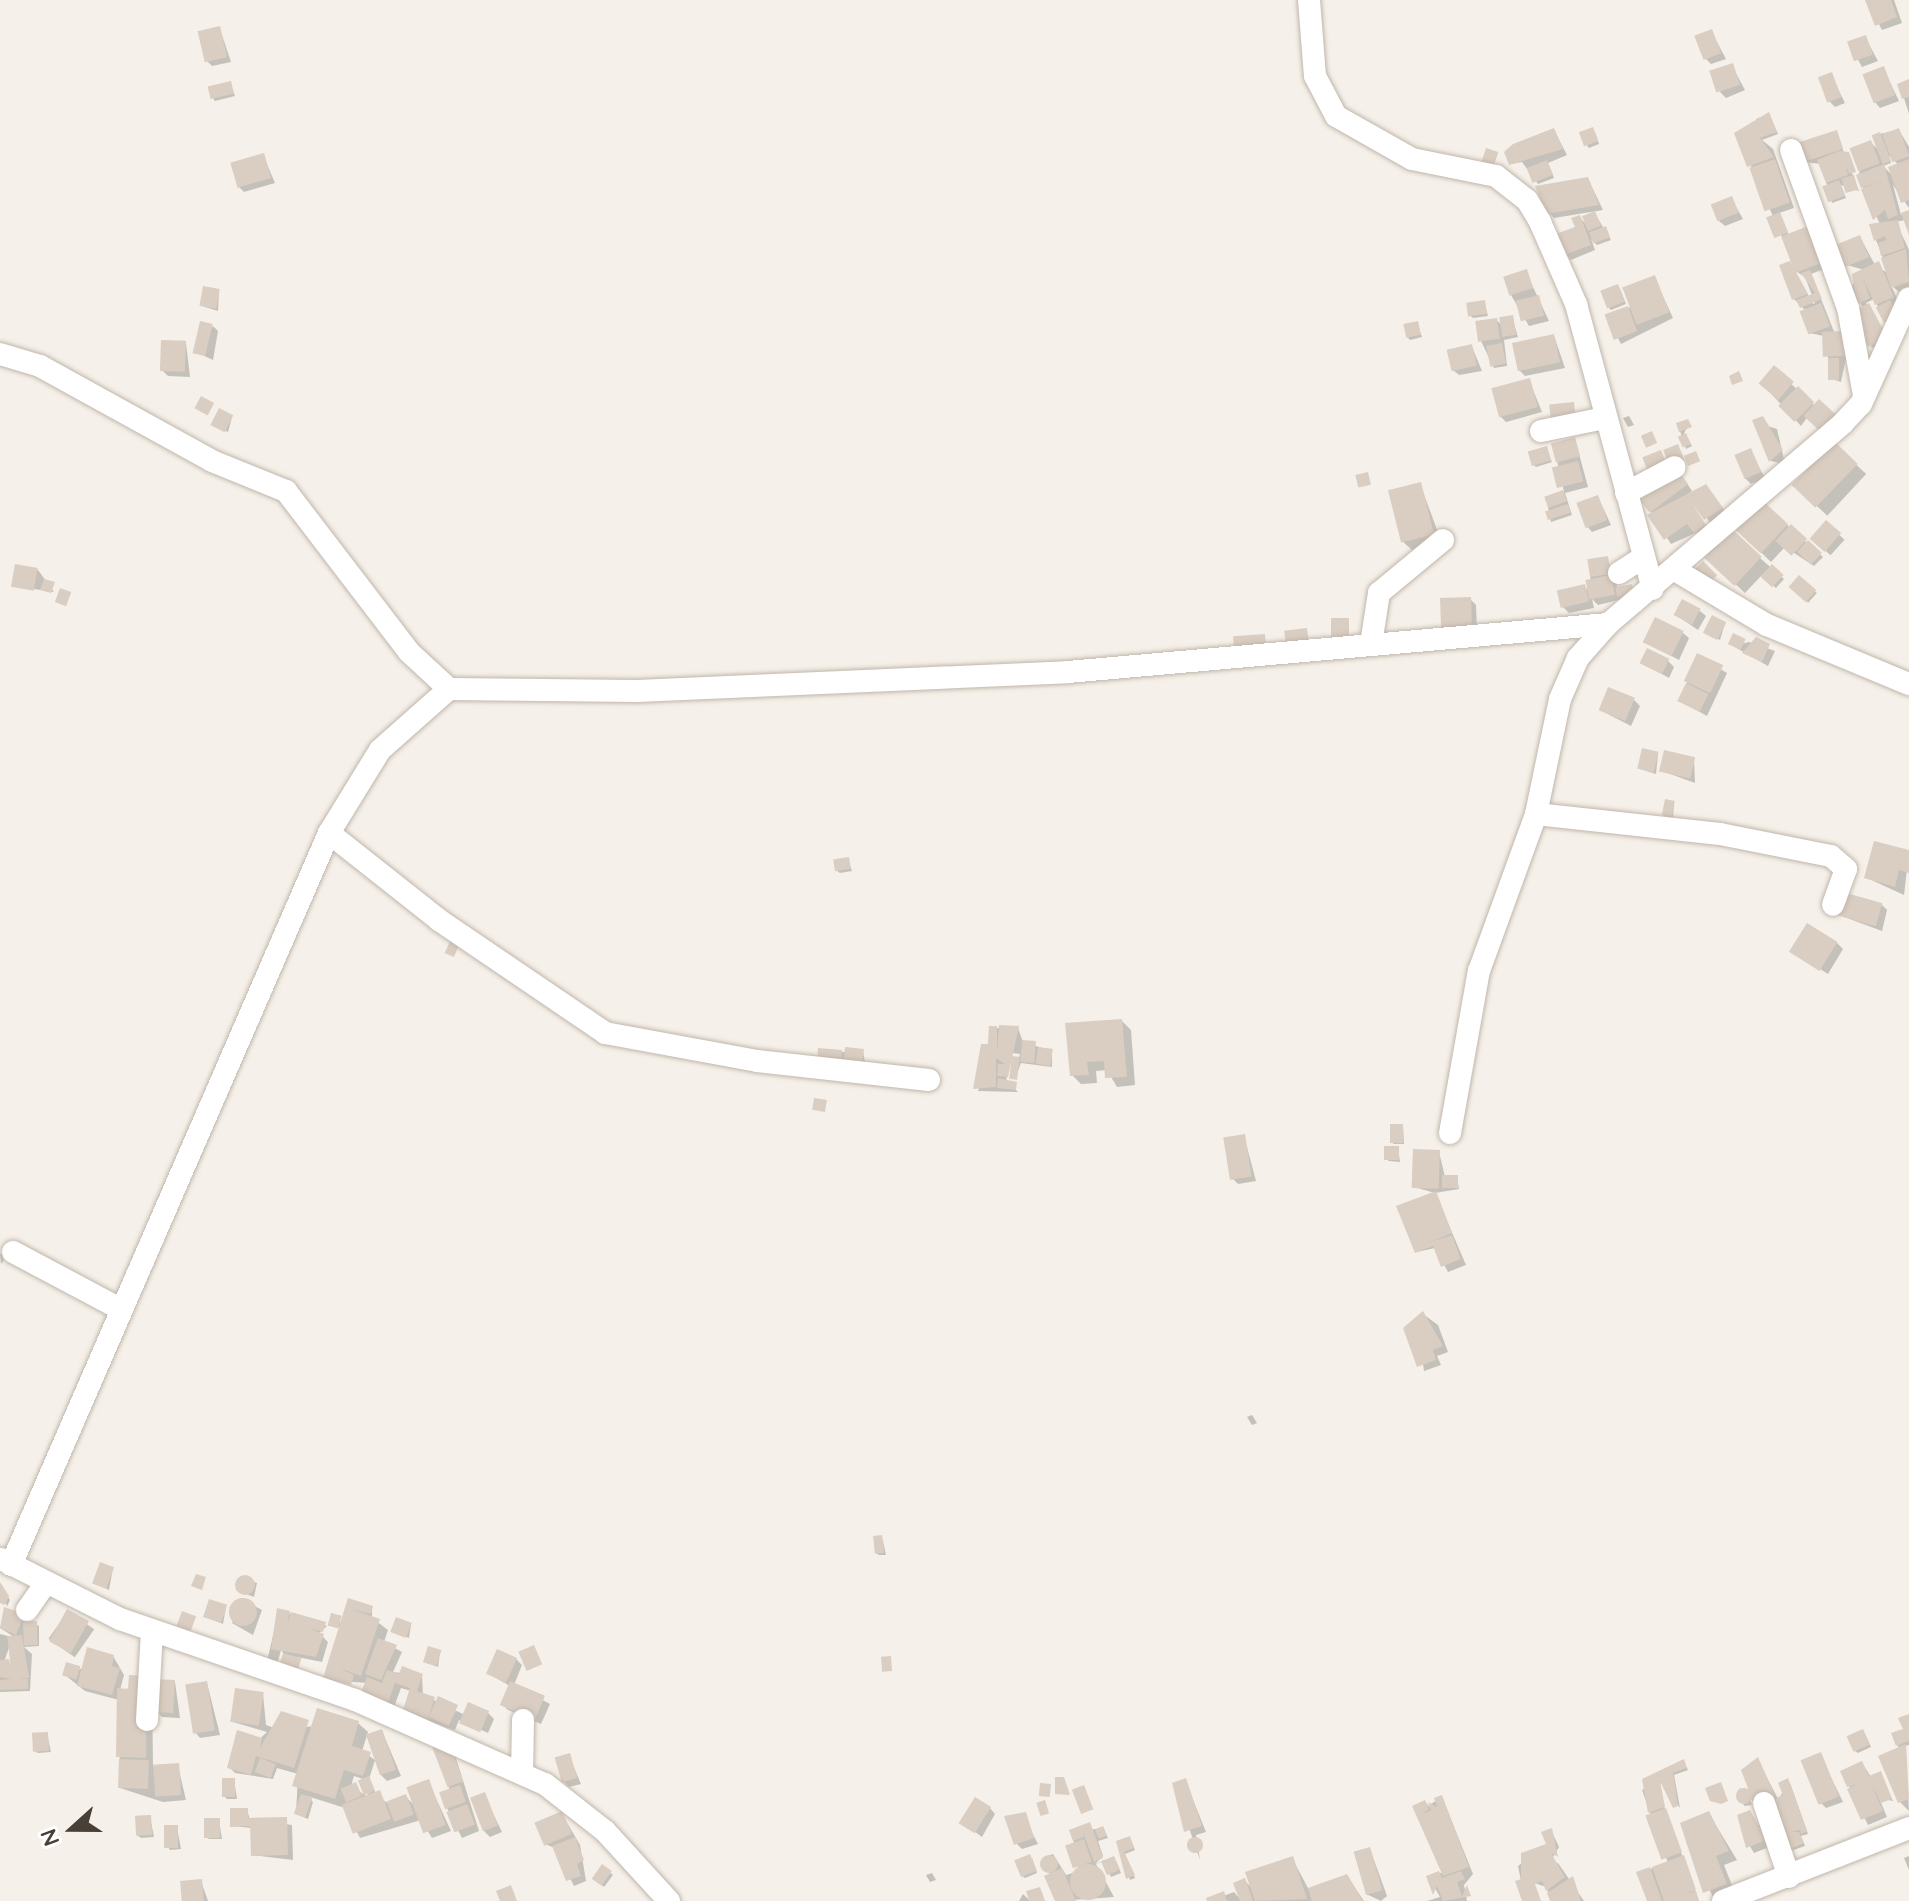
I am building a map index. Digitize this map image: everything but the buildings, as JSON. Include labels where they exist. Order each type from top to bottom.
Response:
[{"type":"street","points":[[1309,0],[1315,76],[1336,116],[1387,149],[1496,176],[1527,200],[1576,304],[1653,589]]},
{"type":"street","points":[[1791,150],[1848,308],[1864,395]]},
{"type":"street","points":[[1450,1133],[1479,971],[1536,814],[1560,699],[1578,658],[1608,624],[1653,589],[1843,423],[1864,395],[1909,298]]},
{"type":"street","points":[[0,354],[40,366],[212,461],[286,491],[400,641],[449,689]]},
{"type":"street","points":[[1541,431],[1605,418]]},
{"type":"street","points":[[1626,493],[1675,467]]},
{"type":"street","points":[[1371,644],[1379,593],[1443,540]]},
{"type":"street","points":[[1619,573],[1644,557]]},
{"type":"street","points":[[1675,570],[1767,625],[1909,684]]},
{"type":"street","points":[[669,1901],[605,1831],[522,1773],[355,1700],[152,1630],[45,1584],[5,1562],[122,1310],[329,833],[380,750],[449,689],[637,691],[1068,672],[1608,624]]},
{"type":"street","points":[[1536,814],[1720,834],[1831,856],[1846,869],[1833,905]]},
{"type":"street","points":[[329,833],[439,920],[605,1033],[757,1061],[929,1080]]},
{"type":"street","points":[[13,1252],[122,1310]]},
{"type":"street","points":[[27,1610],[45,1584]]},
{"type":"street","points":[[147,1720],[152,1630]]},
{"type":"street","points":[[522,1773],[523,1720]]},
{"type":"street","points":[[1764,1803],[1789,1877]]},
{"type":"street","points":[[1723,1901],[1909,1828]]}]
